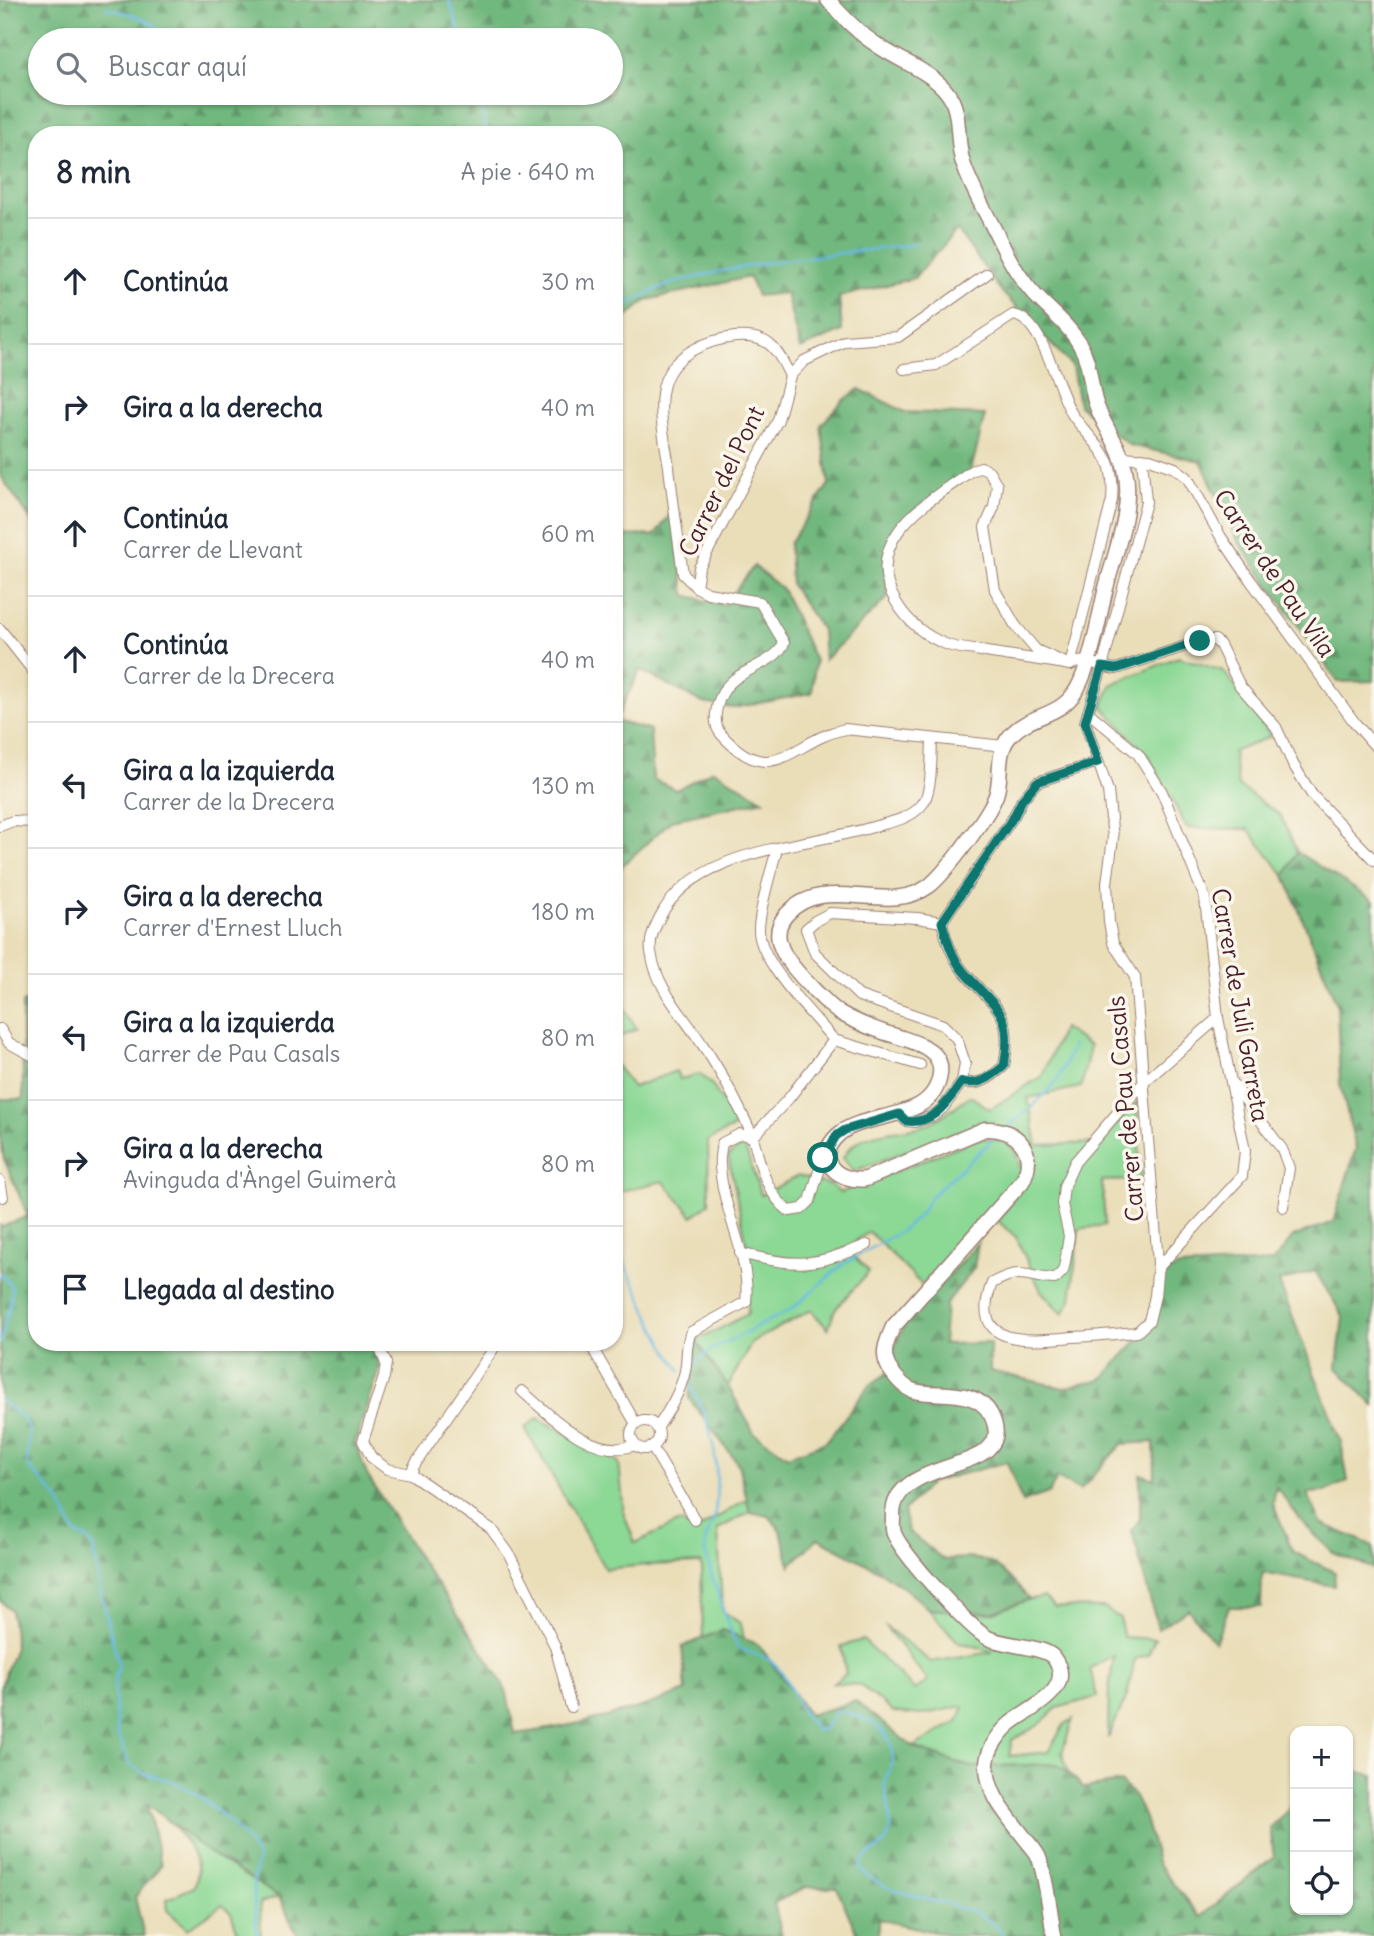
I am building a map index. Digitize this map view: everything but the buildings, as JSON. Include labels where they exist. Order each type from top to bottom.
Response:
[{"type":"main road","points":[[828,0],[872,42],[937,83],[948,94],[956,109],[961,157],[972,185],[1015,271],[1080,344],[1086,356],[1096,403],[1122,457],[1127,483],[1126,504],[1088,661],[1080,683],[1070,700],[1060,708],[1013,732],[1004,746],[998,790],[992,807],[935,882],[916,895],[894,899],[835,894],[807,900],[788,912],[778,928],[781,950],[794,970],[836,1012],[879,1031],[918,1043],[935,1053],[940,1073],[934,1090],[918,1105],[899,1114],[845,1130],[836,1136],[828,1153],[829,1162],[836,1173],[854,1181],[866,1179],[985,1129],[996,1128],[1016,1136],[1027,1153],[1026,1174],[1022,1182],[893,1327],[883,1350],[887,1366],[905,1386],[913,1391],[957,1394],[975,1400],[990,1411],[996,1426],[993,1443],[983,1454],[922,1474],[903,1489],[892,1506],[893,1532],[903,1551],[972,1626],[987,1637],[1004,1644],[1039,1649],[1053,1657],[1059,1671],[1058,1683],[1050,1696],[1010,1724],[996,1740],[987,1762],[990,1782],[1000,1807],[1039,1856],[1054,1936]]},
{"type":"street","points":[[696,587],[683,574],[662,411],[665,381],[673,367],[693,349],[719,339],[747,336],[765,340],[779,352],[789,376],[804,361],[845,341],[898,337],[987,275]]},
{"type":"street","points":[[904,369],[936,365],[1013,315],[1019,316],[1034,331],[1056,373],[1073,415],[1106,458],[1112,475],[1112,500],[1070,666],[1080,683],[1096,686]]},
{"type":"street","name":"Carrer del Pont","points":[[789,376],[778,420],[699,568],[696,587],[708,593],[760,602],[784,643],[781,651],[743,673],[725,688],[716,709],[717,730],[737,752],[762,762],[789,756],[829,732],[845,729],[1004,746]]},
{"type":"street","name":"Carrer de Pau Vila","points":[[1122,457],[1142,458],[1175,468],[1186,477],[1251,581],[1354,723],[1374,745]]},
{"type":"street","name":"Carrer de Pau Casals","points":[[1142,458],[1146,502],[1085,722],[1108,791],[1113,838],[1107,883],[1109,922],[1114,943],[1135,977],[1144,1082],[1158,1268],[1155,1296],[1149,1321],[1137,1332],[1028,1341],[1008,1337],[995,1329],[987,1315],[986,1297],[992,1283],[1006,1275],[1021,1272],[1039,1278],[1055,1279],[1063,1271],[1069,1236],[1062,1204],[1065,1186],[1075,1162],[1144,1082]]},
{"type":"street","points":[[1070,666],[1037,650],[1015,625],[995,590],[985,527],[994,507],[997,485],[989,471],[981,467],[971,471],[912,513],[897,533],[886,555],[885,573],[888,589],[902,612],[919,630],[948,645],[1070,666],[1079,660],[1088,661],[1116,669],[1200,641],[1215,640],[1240,686],[1276,727],[1293,764],[1312,795],[1374,860]]},
{"type":"street","points":[[0,629],[28,665]]},
{"type":"street","name":"Carrer de Juli Garreta","points":[[1088,712],[1138,754],[1162,792],[1205,898],[1218,1018],[1245,1152],[1242,1176],[1158,1268]]},
{"type":"street","points":[[828,1153],[823,1158],[810,1201],[802,1209],[789,1211],[778,1203],[731,1089],[672,1003],[655,972],[650,950],[651,933],[668,900],[684,886],[710,871],[747,855],[866,830],[906,818],[923,804],[931,775],[932,739]]},
{"type":"street","points":[[962,1082],[984,1082],[1004,1066],[1008,1043],[1004,1017],[962,970],[948,946],[942,922],[1022,800],[1037,782],[1098,762]]},
{"type":"street","points":[[0,826],[13,821],[28,822]]},
{"type":"street","points":[[777,849],[758,930],[762,946],[774,969],[834,1040],[920,1065]]},
{"type":"street","points":[[899,1114],[906,1121],[915,1122],[933,1116],[943,1108],[962,1082],[965,1063],[957,1039],[943,1024],[859,996],[815,953],[806,929],[830,913],[942,922]]},
{"type":"street","points":[[1144,1082],[1218,1018]]},
{"type":"street","points":[[0,1029],[9,1043],[28,1053]]},
{"type":"street","points":[[753,1137],[789,1098],[834,1040]]},
{"type":"street","points":[[1231,1082],[1282,1149],[1289,1168],[1283,1207]]},
{"type":"street","points":[[658,1427],[672,1405],[685,1371],[687,1341],[691,1332],[746,1301],[748,1284],[719,1164],[722,1143],[740,1134],[753,1137]]},
{"type":"street","points":[[816,1178],[825,1173],[836,1173]]},
{"type":"street","points":[[0,1181],[3,1197]]},
{"type":"street","points":[[740,1254],[784,1263],[814,1263],[867,1245]]},
{"type":"street","points":[[381,1351],[386,1363],[384,1377],[363,1441],[371,1457],[387,1469],[411,1474],[491,1528],[508,1552],[555,1646],[571,1707]]},
{"type":"street","points":[[411,1474],[493,1351]]},
{"type":"street","points":[[594,1351],[636,1424]]},
{"type":"street","points":[[522,1391],[555,1420],[590,1443],[615,1450],[635,1445],[643,1449],[652,1447],[660,1439],[655,1423],[645,1420],[636,1424],[631,1434],[635,1445]]},
{"type":"street","points":[[652,1447],[695,1520]]},
{"type":"green space","points":[[0,0],[1374,0],[1374,681],[1338,682],[1239,543],[1201,461],[1129,445],[1079,405],[1072,366],[1002,292],[957,230],[914,278],[839,297],[842,331],[800,349],[786,293],[757,296],[749,277],[647,300],[623,320],[623,126],[28,126],[28,516],[0,475]]},
{"type":"green space","points":[[859,389],[905,412],[985,415],[971,471],[912,513],[886,555],[888,597],[824,660],[822,630],[791,585],[789,544],[829,484],[821,425],[843,401]]},
{"type":"green space","points":[[674,509],[685,595],[724,605],[754,566],[782,589],[815,661],[812,693],[734,708],[703,703],[640,670],[623,705],[623,536],[655,535]]},
{"type":"green space","points":[[1178,657],[1224,671],[1271,736],[1233,752],[1238,786],[1280,815],[1297,852],[1285,876],[1248,829],[1187,828],[1149,757],[1102,706],[1112,684]]},
{"type":"green space","points":[[623,723],[650,730],[653,779],[676,790],[713,770],[764,800],[672,820],[623,865]]},
{"type":"green space","points":[[1297,852],[1374,901],[1374,1406],[1337,1368],[1343,1316],[1315,1271],[1279,1282],[1341,1442],[1348,1481],[1324,1492],[1307,1493],[1321,1523],[1373,1546],[1374,1569],[1333,1553],[1304,1524],[1276,1487],[1273,1504],[1293,1552],[1335,1572],[1334,1586],[1262,1573],[1261,1607],[1229,1607],[1215,1642],[1188,1609],[1158,1629],[1132,1531],[1140,1519],[1140,1474],[1155,1479],[1154,1442],[1122,1444],[1080,1490],[1057,1478],[1049,1493],[1022,1502],[1007,1462],[931,1482],[904,1511],[908,1531],[944,1560],[974,1558],[993,1564],[1030,1599],[991,1613],[928,1609],[890,1578],[818,1538],[790,1565],[781,1531],[769,1516],[750,1512],[738,1464],[689,1398],[696,1341],[728,1386],[754,1433],[788,1456],[826,1442],[869,1386],[896,1367],[892,1352],[904,1326],[978,1242],[974,1268],[946,1304],[943,1344],[990,1343],[990,1371],[1064,1388],[1102,1379],[1155,1321],[1163,1273],[1180,1267],[1273,1262],[1293,1237],[1333,1222],[1356,1148],[1340,1084],[1337,1004],[1285,876]]},
{"type":"green space","points":[[28,1001],[28,1216],[4,1159],[0,1135],[0,1099],[23,1099],[22,1003]]},
{"type":"green space","points":[[623,1007],[637,1029],[623,1035]]},
{"type":"green space","points":[[1063,1028],[1090,1046],[1081,1087],[1028,1098],[1037,1145],[1102,1143],[1137,1101],[1141,1180],[1102,1181],[1105,1225],[1079,1229],[1071,1300],[1063,1314],[1041,1291],[1016,1237],[998,1221],[1035,1167],[1020,1139],[983,1122],[854,1171],[843,1158],[849,1149],[867,1137],[928,1124],[970,1096],[990,1109],[1042,1076]]},
{"type":"green space","points":[[676,1071],[680,1079],[700,1074],[712,1085],[737,1126],[708,1140],[709,1203],[693,1216],[663,1181],[623,1191],[623,1074],[633,1087]]},
{"type":"green space","points":[[979,1138],[1009,1144],[1016,1154],[1021,1172],[1006,1193],[922,1285],[869,1232],[846,1248],[869,1272],[835,1309],[828,1329],[811,1310],[752,1342],[728,1386],[696,1341],[748,1314],[746,1241],[728,1156],[744,1145],[761,1195],[798,1176],[831,1185],[840,1193]]},
{"type":"green space","points":[[28,1216],[28,1351],[376,1351],[380,1369],[355,1443],[367,1475],[495,1670],[507,1693],[515,1734],[602,1718],[686,1691],[682,1647],[723,1630],[759,1645],[809,1715],[855,1701],[913,1747],[970,1767],[1056,1764],[1084,1788],[1120,1782],[1135,1796],[1145,1818],[1158,1865],[1200,1917],[1274,1857],[1270,1828],[1290,1808],[1290,1915],[1353,1915],[1353,1771],[1374,1775],[1374,1936],[952,1936],[878,1919],[878,1936],[858,1936],[837,1888],[806,1887],[774,1903],[782,1936],[371,1936],[368,1933],[335,1930],[335,1936],[298,1936],[279,1897],[208,1852],[147,1804],[161,1865],[135,1897],[144,1936],[0,1936],[0,1688],[15,1647],[11,1610],[0,1600],[0,1225],[2,1227]]},
{"type":"green space","points":[[538,1418],[619,1462],[624,1514],[635,1543],[680,1522],[697,1530],[747,1499],[750,1512],[718,1529],[722,1610],[741,1624],[744,1639],[723,1630],[703,1638],[701,1563],[605,1569],[525,1428]]},
{"type":"green space","points":[[1044,1597],[1054,1607],[1104,1608],[1120,1618],[1123,1637],[1155,1639],[1148,1655],[1135,1659],[1127,1696],[1108,1738],[1109,1688],[1114,1656],[1090,1668],[1097,1697],[1057,1708],[1037,1726],[1012,1740],[1009,1756],[1048,1752],[1064,1725],[1073,1719],[1062,1753],[1069,1773],[1056,1764],[970,1767],[913,1747],[958,1721],[964,1706],[920,1715],[893,1712],[860,1685],[833,1683],[846,1674],[841,1646],[863,1640],[915,1690],[928,1681],[885,1626],[931,1662],[993,1652],[959,1643],[928,1609],[991,1613],[1030,1599]]},
{"type":"green space","points":[[172,1823],[208,1852],[279,1897],[260,1903],[261,1936],[239,1936],[231,1913],[222,1905],[188,1929],[168,1911],[167,1899],[194,1887],[198,1869],[193,1853]]},
{"type":"waterway","points":[[449,0],[458,28]]},
{"type":"waterway","points":[[106,8],[134,15],[157,28]]},
{"type":"waterway","points":[[481,105],[485,126]]},
{"type":"waterway","points":[[623,307],[661,288],[706,274],[797,258],[917,244]]},
{"type":"waterway","points":[[1010,1125],[1058,1080],[1073,1046]]},
{"type":"waterway","points":[[689,1367],[711,1350],[792,1309],[842,1265],[901,1231],[919,1216],[931,1196],[997,1136]]},
{"type":"waterway","points":[[623,1261],[662,1340],[681,1371]]},
{"type":"waterway","points":[[0,1274],[12,1286],[0,1343]]},
{"type":"waterway","points":[[686,1380],[703,1411],[713,1444],[717,1497],[714,1518],[705,1545],[729,1627],[738,1647],[768,1659],[776,1666],[803,1713],[818,1730],[824,1729],[837,1710],[876,1725],[889,1740],[893,1760],[885,1782],[889,1835],[883,1845],[865,1858],[860,1868],[874,1880],[892,1889],[976,1913],[992,1923],[1004,1936]]},
{"type":"waterway","points":[[0,1401],[27,1423],[28,1466],[59,1500],[75,1533],[86,1538],[93,1546],[101,1594],[119,1665],[114,1683],[117,1733],[129,1764],[143,1773],[172,1781],[199,1796],[227,1819],[249,1843],[258,1858],[253,1884],[257,1936]]},
{"type":"route","points":[[823,1158],[836,1136],[845,1130],[899,1114],[906,1121],[915,1122],[933,1116],[943,1108],[962,1082],[984,1082],[1004,1066],[1008,1043],[1004,1017],[962,970],[948,946],[942,922],[1022,800],[1037,782],[1098,762],[1085,722],[1102,667],[1116,669],[1200,641]]}]
